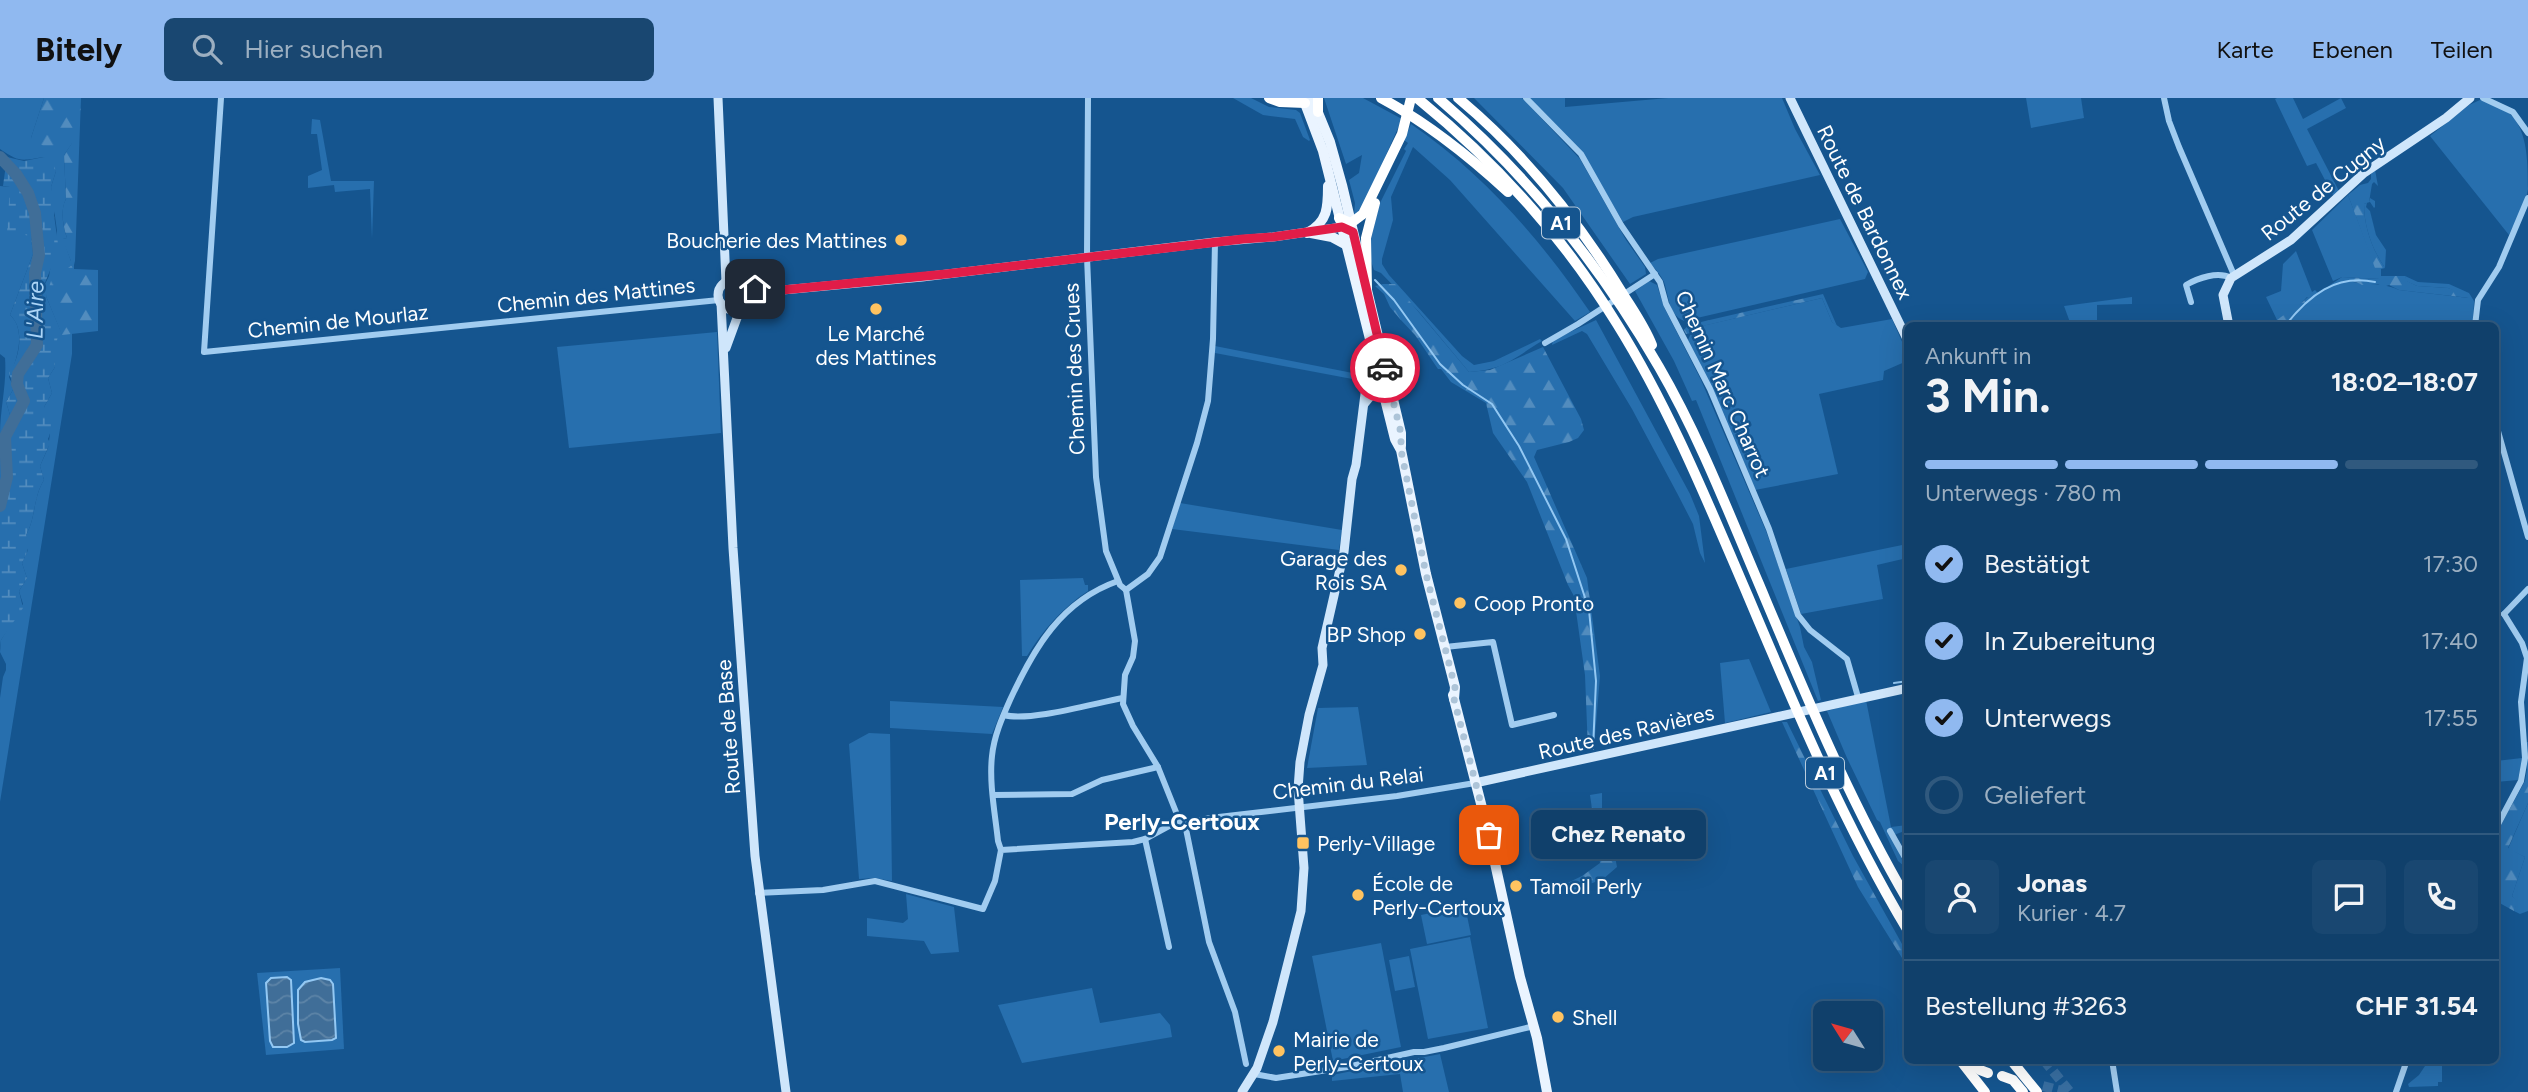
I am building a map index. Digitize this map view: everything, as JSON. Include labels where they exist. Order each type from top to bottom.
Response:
[{"type":"highway","points":[[1269,98],[1280,102],[1307,100]]},
{"type":"highway","points":[[1318,98],[1318,111]]},
{"type":"highway","points":[[1381,98],[1421,121],[1457,147],[1551,232]]},
{"type":"highway","name":"A1","points":[[1438,98],[1515,171],[1564,227],[1610,288],[1660,369],[1703,455],[1838,764],[1904,893]]},
{"type":"highway","points":[[1460,98],[1520,157],[1600,258],[1647,334],[1660,369]]},
{"type":"highway","points":[[1367,288],[1366,245],[1371,206],[1417,99]]},
{"type":"highway","name":"A1","points":[[1417,99],[1491,165],[1551,232],[1616,323],[1660,401],[1704,494],[1825,772],[1875,874],[1904,924]]},
{"type":"highway","points":[[1346,225],[1371,206]]},
{"type":"highway","points":[[1963,1064],[1985,1092]]},
{"type":"highway","points":[[1971,1064],[1992,1092]]},
{"type":"highway","points":[[1973,1064],[1988,1073]]},
{"type":"highway","points":[[2013,1064],[2026,1087]]},
{"type":"highway","points":[[2002,1076],[2026,1087],[2040,1089]]},
{"type":"main road","points":[[1307,100],[1318,111],[1337,163],[1346,225],[1345,244],[1374,358],[1401,433],[1401,450],[1455,687],[1454,699],[1531,1026],[1537,1038],[1546,1092]]},
{"type":"main road","points":[[1307,100],[1367,288],[1386,386]]},
{"type":"main road","points":[[1309,233],[1319,225],[1326,214],[1328,171]]},
{"type":"main road","points":[[1309,233],[1332,237],[1345,244]]},
{"type":"street","name":"Chemin de Mourlaz","points":[[221,98],[204,352],[476,326]]},
{"type":"street","points":[[718,98],[726,282]]},
{"type":"street","name":"Chemin des Crues","points":[[1088,98],[1087,257],[1097,497],[1106,551],[1118,581],[1126,590]]},
{"type":"street","name":"Chemin Marc Charrot","points":[[1526,98],[1581,154],[1621,225],[1660,282],[1672,318],[1710,389],[1769,529],[1798,615],[1810,630],[1847,659],[1858,697]]},
{"type":"street","name":"Route de Bardonnex","points":[[1790,98],[1904,333]]},
{"type":"street","points":[[2164,98],[2169,121],[2232,277],[2223,295],[2228,322]]},
{"type":"street","name":"Route de Cugny","points":[[2191,302],[2186,285],[2200,278],[2225,275],[2232,277],[2291,240],[2364,173],[2470,98]]},
{"type":"street","points":[[2483,98],[2513,112],[2528,133]]},
{"type":"street","points":[[2475,322],[2477,300],[2496,272],[2528,198]]},
{"type":"street","points":[[772,291],[729,309],[720,301],[719,290],[726,282],[733,280],[772,291],[934,276],[1309,233],[1346,225]]},
{"type":"street","points":[[1214,242],[1213,347],[1209,392],[1203,422],[1160,557],[1148,574],[1126,590],[1135,641],[1133,657],[1125,675],[1123,698],[1125,710],[1158,767],[1182,822],[1209,942],[1235,1012],[1246,1064]]},
{"type":"street","points":[[725,261],[748,293],[744,304]]},
{"type":"street","points":[[1545,343],[1655,274]]},
{"type":"street","name":"Chemin des Mattines","points":[[476,326],[720,301]]},
{"type":"street","name":"Route de Base","points":[[720,301],[733,548],[758,893],[786,1092]]},
{"type":"street","name":"Route de Base","points":[[724,357],[732,327],[744,304]]},
{"type":"street","points":[[1242,1092],[1250,1088],[1273,1022],[1301,911],[1304,869],[1298,778],[1301,755],[1323,665],[1322,648],[1344,552],[1365,394],[1374,369],[1374,358]]},
{"type":"street","points":[[1365,403],[1374,392],[1386,386]]},
{"type":"street","points":[[2499,435],[2528,537]]},
{"type":"street","points":[[758,893],[823,890],[875,881],[983,909],[995,881],[1001,850],[993,795],[992,754],[1004,715],[1038,645],[1065,612],[1089,594],[1118,581]]},
{"type":"street","points":[[2499,615],[2504,614],[2528,589]]},
{"type":"street","points":[[2499,822],[2521,781],[2524,769],[2521,702],[2528,664],[2522,643],[2504,614]]},
{"type":"street","points":[[1445,647],[1493,642],[1511,725],[1554,715]]},
{"type":"street","points":[[1858,697],[1904,689]]},
{"type":"street","name":"Route des Ravières","points":[[1475,783],[1858,697]]},
{"type":"street","points":[[1004,715],[1010,717],[1041,714],[1123,698]]},
{"type":"street","points":[[993,795],[1072,794],[1102,780],[1158,767]]},
{"type":"street","name":"Chemin du Relai","points":[[1001,850],[1018,847],[1094,846],[1144,839],[1182,822],[1396,796],[1475,783]]},
{"type":"street","points":[[1890,831],[1904,856]]},
{"type":"street","points":[[1144,839],[1169,947]]},
{"type":"street","points":[[1254,1074],[1271,1078],[1347,1067],[1444,1048],[1531,1026]]},
{"type":"street","points":[[2113,1064],[2117,1092]]},
{"type":"street","points":[[2396,1092],[2406,1064]]},
{"type":"green space","points":[[0,98],[44,98],[31,138],[73,142],[64,155],[66,199],[63,218],[67,238],[63,239],[71,261],[75,261],[46,296],[62,334],[72,333],[72,354],[0,802],[0,698],[6,670],[0,652],[1,640],[23,604],[19,591],[27,578],[22,563],[28,550],[26,535],[44,480],[40,466],[48,448],[50,434],[44,407],[52,393],[48,378],[55,367],[42,290],[49,276],[57,231],[51,187],[56,171],[44,157],[20,159],[0,149]]},
{"type":"green space","points":[[44,98],[81,98],[75,261],[71,261],[62,239],[67,238],[63,218],[66,199],[64,155],[72,143],[48,149],[31,138]]},
{"type":"green space","points":[[1233,98],[1251,98],[1269,107],[1296,110],[1300,113],[1310,140],[1303,137],[1295,119],[1263,115]]},
{"type":"green space","points":[[1324,98],[1363,98],[1402,119],[1362,209],[1354,215],[1355,203],[1349,180],[1359,173],[1362,155],[1346,164]]},
{"type":"green space","points":[[1474,98],[1522,98],[1580,159],[1626,240],[1645,267],[1646,274],[1630,284],[1563,188]]},
{"type":"green space","points":[[1529,98],[1565,98],[1565,107],[1668,98],[1782,98],[1820,175],[1633,217],[1623,222],[1582,152]]},
{"type":"green space","points":[[2026,98],[2081,98],[2084,118],[2031,128]]},
{"type":"green space","points":[[2293,98],[2303,119],[2341,98],[2346,108],[2307,129],[2339,191],[2334,197],[2316,163],[2307,166],[2275,99]]},
{"type":"green space","points":[[2480,100],[2496,104],[2507,111],[2522,132],[2525,145],[2527,195],[2509,235],[2430,136],[2469,105]]},
{"type":"green space","points":[[312,119],[320,120],[331,181],[374,181],[372,239],[370,189],[335,192],[334,185],[308,188],[308,176],[322,170],[317,134],[311,134]]},
{"type":"green space","points":[[1411,124],[1463,164],[1509,209],[1551,259],[1590,312],[1575,321],[1450,180],[1413,147],[1391,197],[1393,220],[1382,259],[1389,275],[1462,356],[1474,365],[1494,361],[1540,339],[1542,341],[1500,366],[1469,372],[1419,312],[1381,273],[1374,270],[1368,252],[1379,205],[1406,151],[1404,149],[1408,143],[1404,140]]},
{"type":"green space","points":[[7,157],[24,161],[51,158],[56,171],[51,187],[56,207],[54,215],[58,244],[42,290],[58,336],[54,353],[55,367],[48,378],[52,393],[44,407],[51,422],[48,439],[50,443],[40,466],[44,480],[26,535],[28,546],[22,563],[27,578],[19,591],[23,608],[1,640],[0,648],[0,434],[11,418],[6,402],[14,388],[9,373],[16,359],[19,343],[18,327],[10,315],[33,254],[31,236],[7,232],[10,187],[3,186]]},
{"type":"green space","points":[[2375,170],[2378,186],[2374,182],[2372,184],[2369,202],[2364,204],[2364,213],[2370,238],[2385,268],[2381,269],[2381,276],[2405,276],[2407,281],[2417,286],[2448,288],[2470,298],[2399,290],[2389,285],[2383,287],[2378,284],[2343,283],[2310,301],[2290,322],[2278,322],[2308,297],[2311,298],[2342,277],[2379,279],[2348,195],[2360,185],[2368,183]]},
{"type":"green space","points":[[0,186],[10,187],[31,236],[33,254],[10,315],[18,328],[19,344],[9,377],[14,388],[6,402],[11,418],[0,434],[5,358],[0,354]]},
{"type":"green space","points":[[2348,195],[2380,279],[2342,277],[2333,281],[2312,230]]},
{"type":"green space","points":[[2370,198],[2375,201],[2375,207],[2370,202],[2366,207],[2370,211],[2376,235],[2386,250],[2385,268],[2367,229],[2364,204],[2369,202]]},
{"type":"green space","points":[[1840,219],[1868,272],[1865,279],[1684,321],[1672,309],[1664,282],[1650,263],[1658,259]]},
{"type":"green space","points":[[2296,251],[2312,292],[2315,290],[2318,293],[2307,297],[2295,310],[2277,320],[2266,297],[2281,291],[2283,264]]},
{"type":"green space","points":[[72,265],[74,269],[98,270],[98,331],[62,335],[46,296],[51,281]]},
{"type":"green space","points":[[2405,276],[2418,282],[2449,284],[2469,293],[2474,301],[2473,322],[2290,322],[2312,299],[2328,288],[2345,282],[2469,298],[2448,288],[2417,286],[2406,281]]},
{"type":"green space","points":[[1649,281],[1657,285],[1664,307],[1701,380],[1766,531],[1800,627],[1804,647],[1812,662],[1821,700],[1818,701],[1696,400],[1692,401],[1674,361],[1635,291]]},
{"type":"green space","points":[[1395,284],[1469,372],[1490,370],[1543,347],[1581,419],[1584,430],[1578,438],[1537,450],[1534,457],[1587,578],[1600,676],[1594,748],[1588,750],[1585,675],[1576,611],[1582,608],[1582,598],[1575,598],[1568,585],[1527,482],[1493,433],[1486,403],[1451,382],[1441,369],[1438,369],[1415,335],[1390,307],[1384,294],[1375,286]]},
{"type":"green space","points":[[1823,294],[1837,326],[1832,322],[1822,298],[1690,329],[1691,333],[1686,334],[1684,330],[1688,325]]},
{"type":"green space","points":[[2132,297],[2132,304],[2097,305],[2097,322],[2070,322],[2064,306]]},
{"type":"green space","points":[[1822,298],[1832,322],[1841,328],[1892,319],[1904,346],[1904,362],[1884,371],[1883,380],[1819,394],[1838,474],[1755,490],[1688,340],[1691,333],[1689,329]]},
{"type":"green space","points":[[1596,320],[1690,494],[1699,516],[1705,563],[1693,524],[1632,409],[1587,334],[1582,331],[1552,345],[1553,340]]},
{"type":"green space","points":[[717,332],[721,433],[569,448],[557,347]]},
{"type":"green space","points":[[1215,346],[1363,375],[1363,381],[1215,353]]},
{"type":"green space","points":[[1180,503],[1342,530],[1339,550],[1172,529]]},
{"type":"green space","points":[[1904,545],[1904,559],[1877,565],[1883,599],[1801,614],[1786,569]]},
{"type":"green space","points":[[1083,578],[1085,585],[1088,585],[1088,591],[1061,612],[1027,656],[1022,656],[1020,580]]},
{"type":"green space","points":[[1749,659],[1771,712],[1725,723],[1720,663]]},
{"type":"green space","points":[[1866,700],[1891,827],[1904,825],[1904,831],[1894,835],[1904,866],[1898,861],[1877,820],[1827,711]]},
{"type":"green space","points":[[890,701],[1003,707],[992,734],[890,728]]},
{"type":"green space","points":[[1358,707],[1367,765],[1307,768],[1318,708]]},
{"type":"green space","points":[[1782,722],[1787,722],[1853,856],[1904,948],[1904,961],[1858,887]]},
{"type":"green space","points":[[869,733],[890,734],[892,881],[859,879],[849,744]]},
{"type":"green space","points":[[2528,742],[2528,803],[2508,848],[2525,857],[2512,896],[2518,901],[2514,911],[2499,903],[2499,829],[2525,781]]},
{"type":"green space","points":[[2522,758],[2518,780],[2499,782],[2499,761]]},
{"type":"green space","points":[[1602,793],[1602,817],[1607,834],[1611,836],[1617,867],[1603,879],[1558,896],[1559,887],[1582,876],[1600,863],[1590,795]]},
{"type":"green space","points":[[2528,803],[2528,911],[2520,914],[2514,911],[2517,901],[2512,896],[2525,857],[2508,849]]},
{"type":"green space","points":[[906,894],[954,907],[959,952],[931,954],[924,941],[867,936],[867,918],[903,923],[908,919]]},
{"type":"green space","points":[[1465,906],[1471,935],[1427,944],[1421,915]]},
{"type":"green space","points":[[1470,937],[1488,1028],[1428,1039],[1410,949]]},
{"type":"green space","points":[[1381,943],[1401,1047],[1333,1061],[1312,956]]},
{"type":"green space","points":[[1409,956],[1415,987],[1395,991],[1389,960]]},
{"type":"green space","points":[[340,968],[344,1049],[266,1055],[257,973]]},
{"type":"green space","points":[[1092,988],[1100,1023],[1160,1013],[1170,1025],[1172,1037],[1022,1063],[998,1005]]},
{"type":"green space","points":[[1440,1054],[1449,1092],[1403,1092],[1400,1074],[1332,1081],[1332,1075]]},
{"type":"green space","points":[[2426,1064],[2445,1064],[2442,1066],[2442,1082],[2438,1082],[2438,1086],[2409,1087],[2408,1084]]},
{"type":"water","points":[[287,977],[291,980],[294,1043],[287,1047],[273,1047],[270,1041],[266,983],[271,978]]},
{"type":"water","points":[[321,978],[330,980],[333,984],[336,1038],[305,1042],[301,1040],[298,1024],[298,990],[305,982]]},
{"type":"waterway","name":"L'Aire","points":[[0,157],[16,174],[28,193],[35,213],[39,255],[35,273],[37,345],[18,374],[17,384],[24,401],[5,437],[7,477],[0,506]]},
{"type":"waterway","points":[[1375,280],[1394,300],[1440,364],[1463,385],[1492,404],[1519,446],[1566,539],[1589,610],[1596,681],[1593,749]]},
{"type":"waterway","points":[[2288,322],[2324,289],[2348,281],[2375,282]]},
{"type":"waterway","points":[[1894,683],[1904,682]]},
{"type":"tunnel","points":[[2047,1064],[2070,1092]]},
{"type":"tunnel","points":[[2043,1086],[2066,1092]]},
{"type":"way so far","points":[[1385,368],[1401,433],[1401,450],[1426,574],[1434,596],[1455,687],[1454,699],[1489,835]]},
{"type":"place","name":"Boucherie des Mattines","points":[[901,240]]},
{"type":"place","name":"Le Marché des Mattines","points":[[876,309]]},
{"type":"place","name":"Garage des Rois SA","points":[[1401,570]]},
{"type":"place","name":"Coop Pronto","points":[[1460,603]]},
{"type":"place","name":"BP Shop","points":[[1420,634]]},
{"type":"place","name":"Chez Renato","points":[[1489,835]]},
{"type":"place","name":"Perly-Village","points":[[1303,843]]},
{"type":"place","name":"Tamoil Perly","points":[[1516,886]]},
{"type":"place","name":"École de Perly-Certoux","points":[[1358,895]]},
{"type":"place","name":"Shell","points":[[1558,1017]]},
{"type":"place","name":"Mairie de Perly-Certoux","points":[[1279,1051]]},
{"type":"district","name":"Perly-Certoux","points":[[1182,821]]},
{"type":"route","points":[[755,289],[772,291],[922,277],[1311,233],[1342,227],[1353,232],[1385,368]]}]
